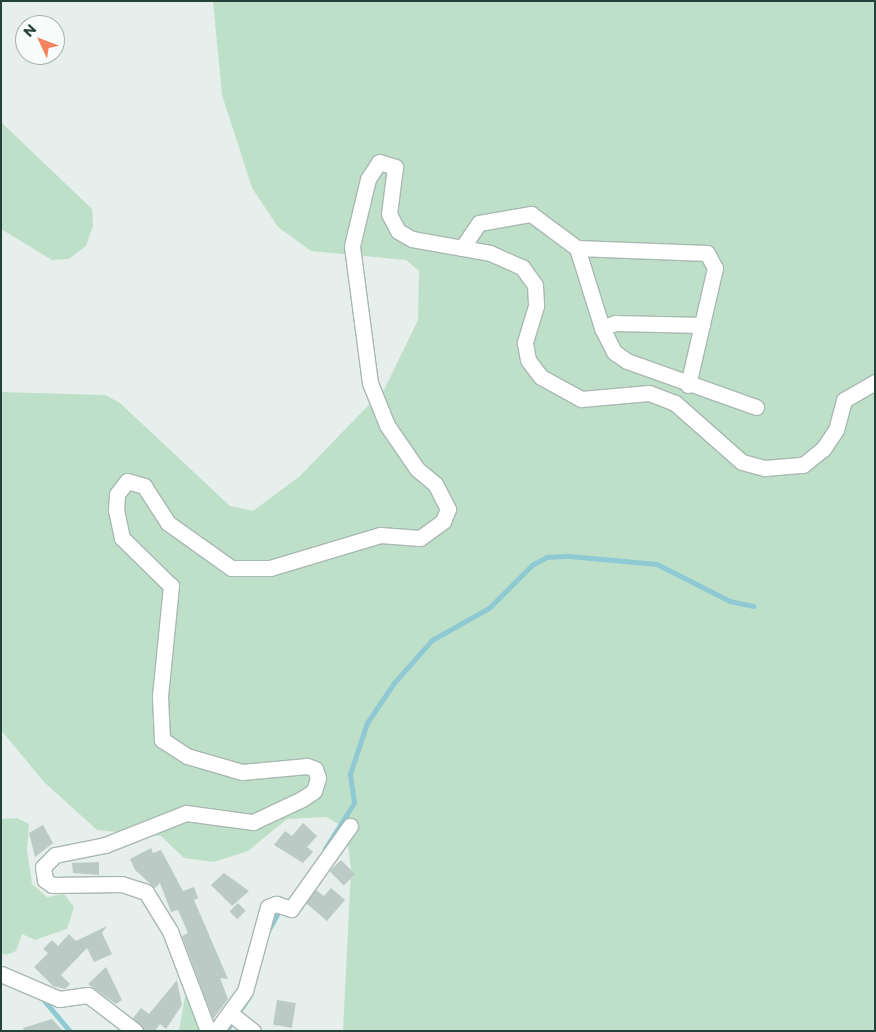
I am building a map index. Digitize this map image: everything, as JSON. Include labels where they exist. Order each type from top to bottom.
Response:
[{"type":"street","points":[[208,1031],[170,931],[146,892],[121,884],[52,886],[45,880],[43,867],[55,855],[105,845],[186,813],[253,822],[302,799],[314,791],[318,778],[315,769],[307,766],[242,772],[187,756],[162,740],[160,696],[171,586],[122,538],[117,494],[127,481],[144,486],[168,523],[183,536],[239,569],[270,568],[380,534],[420,538],[433,532],[448,509],[435,484],[417,469],[386,425],[370,383],[352,246],[368,179],[379,162],[396,167],[389,214],[398,231],[412,239],[502,257],[522,267],[535,284],[536,306],[525,344],[528,360],[541,377],[581,399],[650,393],[675,403],[742,462],[765,468],[803,465],[823,449],[836,430],[844,400],[875,382]]},
{"type":"street","points":[[462,248],[479,223],[531,214],[577,248],[707,254],[715,268],[688,384]]},
{"type":"street","points":[[577,248],[602,328],[614,352],[627,361],[756,407]]},
{"type":"street","points":[[602,328],[615,323],[702,325]]},
{"type":"street","points":[[216,1031],[234,1016],[244,991],[263,916],[268,907],[296,904],[350,826]]},
{"type":"street","points":[[1,974],[59,999],[88,995],[110,1024],[135,1031]]},
{"type":"street","points":[[234,1016],[253,1031]]},
{"type":"green space","points":[[213,1],[875,1],[875,1031],[343,1031],[351,870],[346,828],[326,817],[287,819],[248,851],[214,862],[184,858],[161,836],[97,830],[44,782],[1,730],[1,392],[105,395],[120,403],[230,506],[253,511],[300,476],[385,388],[418,320],[419,271],[406,260],[311,251],[278,227],[252,188],[222,95]]},
{"type":"green space","points":[[1,122],[92,209],[93,226],[86,246],[69,259],[52,260],[1,229]]},
{"type":"green space","points":[[17,818],[29,824],[27,850],[32,884],[47,897],[64,894],[74,907],[67,929],[35,940],[22,934],[16,951],[6,955],[1,953],[1,819]]},
{"type":"green space","points":[[186,991],[202,1031],[179,1031]]},
{"type":"building","points":[[303,823],[317,836],[307,847],[313,852],[303,863],[274,845],[285,831],[292,836]]},
{"type":"building","points":[[43,825],[53,843],[35,857],[29,833]]},
{"type":"building","points":[[151,848],[153,853],[161,850],[183,891],[194,887],[198,898],[194,900],[228,979],[220,978],[228,999],[213,1019],[182,936],[188,933],[178,910],[171,912],[160,883],[155,888],[135,870],[130,859]]},
{"type":"building","points":[[341,860],[355,874],[344,885],[330,871]]},
{"type":"building","points":[[99,862],[99,875],[73,873],[72,863]]},
{"type":"building","points":[[224,873],[249,891],[232,906],[211,885]]},
{"type":"building","points":[[331,888],[345,900],[327,921],[306,903],[316,890],[324,896]]},
{"type":"building","points":[[238,903],[246,911],[237,919],[230,911]]},
{"type":"building","points":[[107,926],[102,933],[112,954],[94,962],[87,948],[61,975],[70,984],[65,989],[53,986],[34,967],[48,953],[43,949],[52,940],[58,946],[69,934],[76,941]]},
{"type":"building","points":[[106,967],[122,1000],[116,1004],[88,984]]},
{"type":"building","points":[[177,980],[182,1005],[166,1029],[160,1024],[155,1031],[145,1031],[133,1018],[141,1008],[149,1014]]},
{"type":"building","points":[[277,1000],[296,1003],[292,1028],[273,1025]]},
{"type":"building","points":[[52,1019],[63,1031],[24,1031],[23,1028]]},
{"type":"waterway","points":[[325,849],[354,803],[350,774],[367,723],[394,683],[432,640],[489,608],[532,565],[547,557],[569,556],[657,564],[730,601],[753,606]]},
{"type":"waterway","points":[[268,931],[280,909]]},
{"type":"waterway","points":[[226,1031],[248,998]]},
{"type":"waterway","points":[[44,1000],[70,1031]]}]
